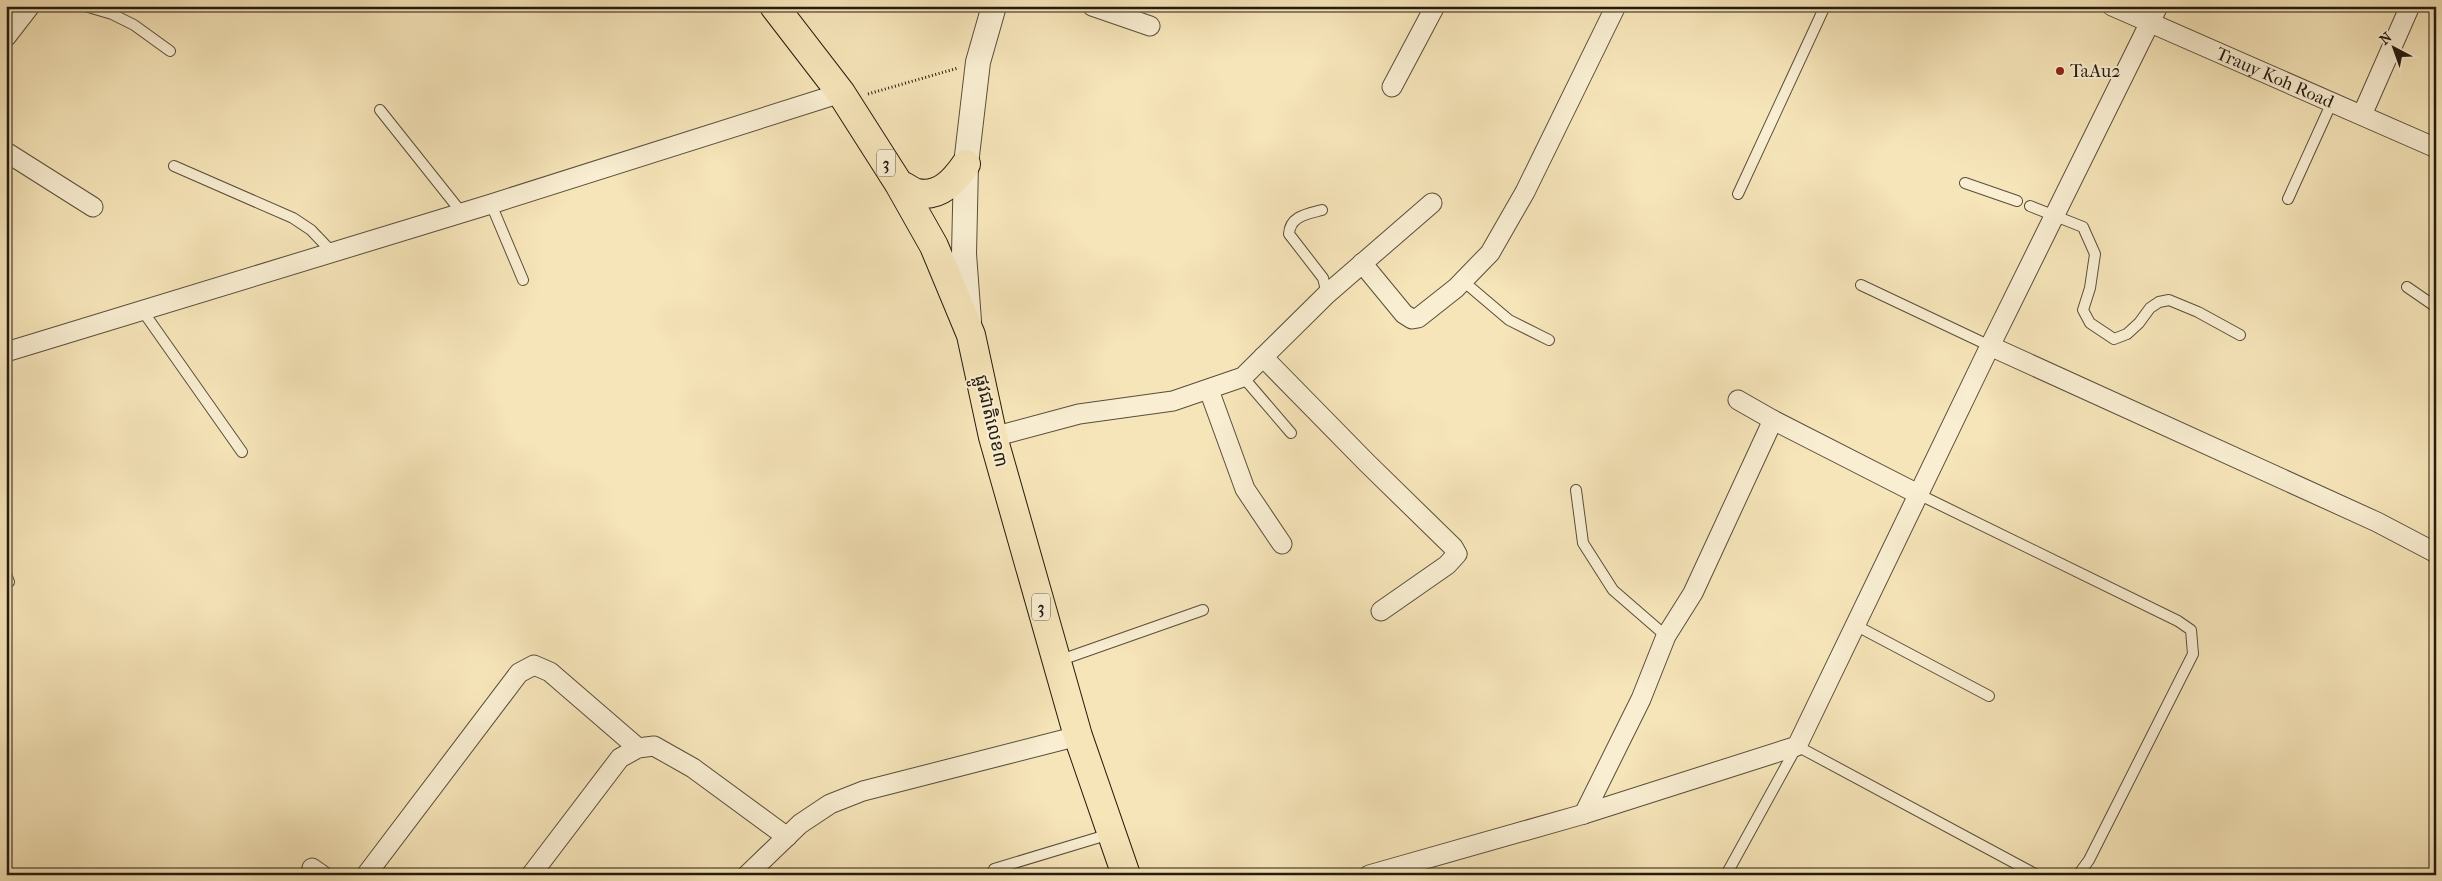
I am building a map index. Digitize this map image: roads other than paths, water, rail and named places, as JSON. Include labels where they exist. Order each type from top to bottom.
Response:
[{"type":"highway","name":"ផ្លូវជាតិលេខ៣","points":[[774,6],[844,97],[900,184],[934,246],[971,335],[993,437],[1078,736],[1126,875]]},
{"type":"highway","points":[[900,184],[918,193],[937,192],[953,183],[966,164]]},
{"type":"street","points":[[6,37],[30,6]]},
{"type":"street","points":[[971,335],[964,254],[966,164],[978,62],[994,6]]},
{"type":"street","points":[[1092,6],[1150,26]]},
{"type":"street","points":[[1392,87],[1435,6]]},
{"type":"street","points":[[1362,263],[1404,314],[1412,319],[1418,318],[1463,281],[1490,253],[1525,192],[1616,6]]},
{"type":"street","name":"Trauy Koh Road","points":[[2112,6],[2155,15],[2332,102],[2436,148]]},
{"type":"street","points":[[2362,115],[2410,6]]},
{"type":"street","points":[[1369,875],[1584,814],[1797,746],[1990,346],[2155,15]]},
{"type":"street","points":[[6,352],[844,97]]},
{"type":"street","points":[[6,152],[93,207]]},
{"type":"street","points":[[993,437],[1078,414],[1173,400],[1243,378],[1327,294],[1432,203]]},
{"type":"street","points":[[1990,346],[2377,522],[2436,553]]},
{"type":"street","points":[[1263,357],[1367,464],[1453,547],[1457,554],[1447,565],[1380,611]]},
{"type":"street","points":[[1209,390],[1245,489],[1282,544]]},
{"type":"street","points":[[1738,400],[1773,420],[1918,494]]},
{"type":"street","points":[[1584,814],[1641,699],[1666,636],[1693,593],[1773,420]]},
{"type":"street","points":[[366,875],[519,673],[534,666],[550,672],[638,748]]},
{"type":"street","points":[[747,875],[800,824],[830,804],[863,791],[1078,736]]},
{"type":"street","points":[[531,875],[620,758],[638,748],[654,746],[693,768],[787,837]]},
{"type":"lane","points":[[85,6],[112,14],[134,25],[170,51]]},
{"type":"lane","points":[[1738,194],[1825,6]]},
{"type":"lane","points":[[2288,198],[2332,102]]},
{"type":"lane","points":[[380,110],[462,213]]},
{"type":"lane","points":[[174,166],[293,218],[311,230],[332,252]]},
{"type":"lane","points":[[1965,183],[2017,201]]},
{"type":"lane","points":[[491,204],[523,280]]},
{"type":"lane","points":[[2030,206],[2083,227],[2095,254],[2090,288],[2083,310],[2090,323],[2114,339],[2133,329],[2150,308],[2158,302],[2169,300],[2198,312],[2240,335]]},
{"type":"lane","points":[[1322,210],[1298,217],[1290,226],[1289,234],[1323,278],[1327,294]]},
{"type":"lane","points":[[1463,281],[1509,320],[1549,340]]},
{"type":"lane","points":[[1861,285],[1990,346]]},
{"type":"lane","points":[[2407,287],[2436,306]]},
{"type":"lane","points":[[142,310],[242,452]]},
{"type":"lane","points":[[1243,378],[1292,433]]},
{"type":"lane","points":[[1576,490],[1582,543],[1613,590],[1666,636]]},
{"type":"lane","points":[[1918,494],[2178,621],[2191,630],[2194,654],[2089,860],[2078,875]]},
{"type":"lane","points":[[1057,662],[1203,610]]},
{"type":"lane","points":[[1855,625],[1989,696]]},
{"type":"lane","points":[[1726,875],[1797,746],[2037,875]]},
{"type":"lane","points":[[994,869],[1112,833]]},
{"type":"place","name":"TaAu2","points":[[2060,71]]}]
